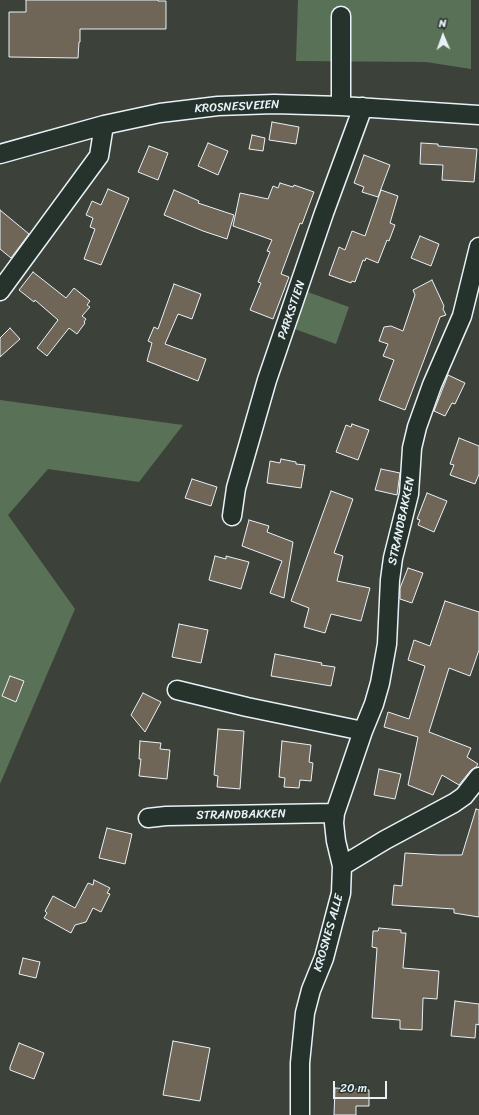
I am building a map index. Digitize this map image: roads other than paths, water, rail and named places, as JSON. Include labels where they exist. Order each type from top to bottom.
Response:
[{"type":"street","points":[[341,16],[341,106]]},
{"type":"street","name":"KROSNESVEIEN","points":[[0,154],[104,125],[160,113],[218,106],[274,104],[341,106],[479,115]]},
{"type":"street","name":"PARKSTIEN","points":[[232,516],[236,488],[267,380],[324,213],[363,107]]},
{"type":"street","points":[[0,291],[99,156],[104,125]]},
{"type":"street","name":"STRANDBAKKEN","points":[[342,866],[336,841],[334,823],[335,813],[380,683],[387,644],[390,580],[393,558],[409,494],[412,470],[412,448],[417,427],[432,386],[462,316],[479,247]]},
{"type":"street","points":[[177,690],[247,707],[363,731]]},
{"type":"street","points":[[342,866],[385,840],[454,803],[464,796],[479,777]]},
{"type":"street","name":"STRANDBAKKEN","points":[[148,818],[166,816],[335,813]]},
{"type":"street","name":"KROSNES ALLE","points":[[300,1115],[300,1063],[305,1013],[311,990],[324,958],[336,915],[341,892],[342,866]]}]
